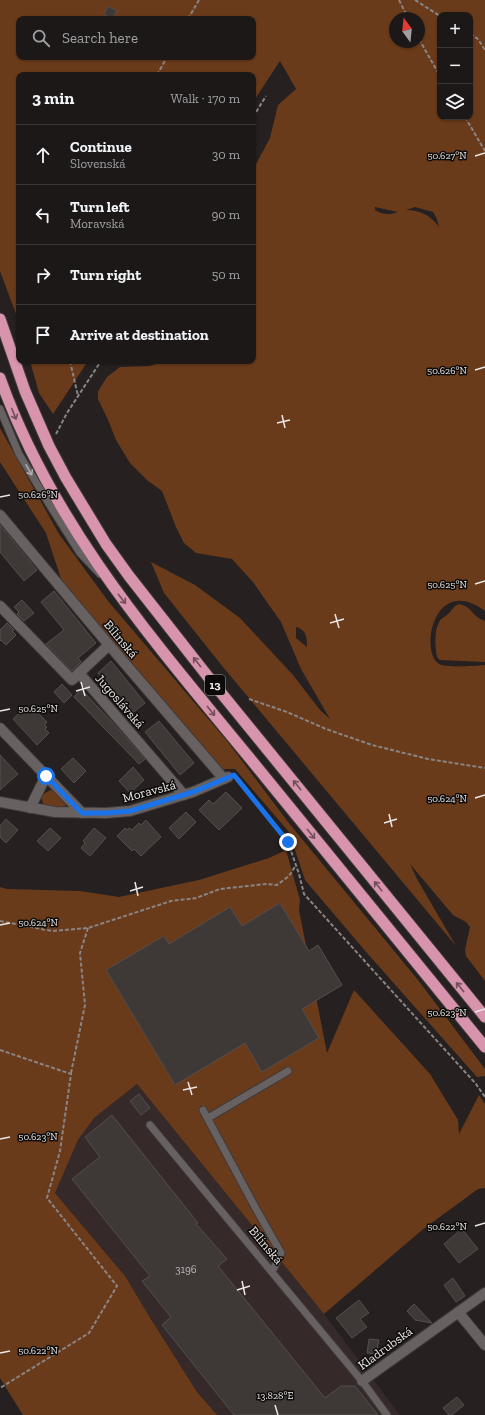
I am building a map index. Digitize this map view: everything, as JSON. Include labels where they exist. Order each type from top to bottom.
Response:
[{"type":"highway","name":"13","points":[[0,319],[25,390],[49,446],[106,544],[129,576],[209,678],[485,1017]]},
{"type":"highway","name":"13","points":[[0,378],[19,428],[49,487],[89,553],[112,586],[193,689],[485,1047]]},
{"type":"street","name":"Bílinská","points":[[0,515],[109,645],[227,777]]},
{"type":"street","name":"Jugoslávská","points":[[0,606],[72,680],[79,673],[184,795]]},
{"type":"street","points":[[79,673],[109,645]]},
{"type":"street","points":[[0,728],[82,813]]},
{"type":"street","points":[[30,808],[46,776]]},
{"type":"street","name":"Moravská","points":[[0,802],[55,812],[106,813],[130,811],[184,795],[227,777]]},
{"type":"street","name":"Kladrubská","points":[[362,1381],[485,1293]]},
{"type":"street","points":[[458,1312],[485,1345]]},
{"type":"lane","points":[[0,410],[19,454],[80,553],[112,586]]},
{"type":"lane","points":[[208,1118],[288,1071]]},
{"type":"lane","points":[[203,1110],[281,1252],[272,1272]]},
{"type":"lane","name":"Bílinská","points":[[150,1125],[362,1381]]},
{"type":"lane","name":"Kladrubská","points":[[362,1381],[387,1415]]},
{"type":"path","points":[[190,16],[199,0]]},
{"type":"path","points":[[399,0],[405,12]]},
{"type":"path","points":[[415,0],[437,14]]},
{"type":"path","points":[[473,36],[478,39],[485,50]]},
{"type":"path","points":[[424,48],[437,71]]},
{"type":"path","points":[[159,72],[165,60]]},
{"type":"path","points":[[256,112],[266,96]]},
{"type":"path","points":[[467,120],[485,151]]},
{"type":"path","points":[[71,364],[78,396]]},
{"type":"path","points":[[49,446],[78,396],[99,364]]},
{"type":"path","points":[[249,699],[372,745],[428,759],[485,768]]},
{"type":"path","points":[[227,777],[234,775],[238,778],[288,842],[304,894],[476,1084],[485,1097]]},
{"type":"path","points":[[0,921],[52,931],[88,928],[171,901],[196,898],[220,889],[266,884],[277,885],[289,876],[296,865]]},
{"type":"path","points":[[0,1388],[89,1333],[117,1286],[47,1198],[60,1151],[71,1074],[85,1005],[80,953],[88,928]]},
{"type":"path","points":[[0,1050],[71,1074]]},
{"type":"shaded area","points":[[0,0],[485,0],[485,611],[468,602],[453,602],[443,608],[435,619],[431,632],[431,645],[433,657],[439,664],[454,666],[485,665],[485,981],[466,956],[465,950],[470,927],[466,922],[453,915],[410,864],[417,879],[456,946],[223,667],[164,593],[151,562],[195,585],[240,618],[293,675],[320,710],[330,719],[301,669],[281,622],[253,582],[232,559],[196,553],[184,543],[162,491],[147,480],[130,463],[116,440],[98,399],[98,392],[107,377],[120,367],[150,366],[155,364],[256,364],[256,164],[270,138],[278,105],[296,89],[280,61],[256,97],[256,72],[16,72],[16,314],[0,271]],"holes":[[[375,207],[398,212],[392,214],[381,213],[375,210]],[[415,207],[433,212],[439,227],[428,216],[420,212],[406,210]],[[296,627],[300,628],[304,632],[307,647],[296,638]]]},
{"type":"shaded area","points":[[31,364],[86,364],[53,414],[39,393]]},
{"type":"shaded area","points":[[0,428],[59,534],[108,601],[227,741],[288,822],[418,980],[485,1069],[485,1076],[477,1077],[367,953],[305,880],[289,832],[235,769],[219,769],[62,582],[46,533],[0,462]]},
{"type":"shaded area","points":[[459,604],[464,605],[477,617],[485,621],[485,662],[440,660],[437,657],[435,640],[439,622]]},
{"type":"shaded area","points":[[51,790],[61,795],[66,805],[64,807],[52,808],[44,806],[41,797]]},
{"type":"shaded area","points":[[286,850],[300,900],[299,910],[327,1053],[354,990],[430,1074],[458,1120],[459,1134],[479,1095],[485,1104],[485,1188],[478,1189],[422,1230],[324,1314],[137,1084],[94,1118],[78,1140],[55,1193],[125,1276],[197,1392],[217,1415],[23,1415],[0,1378],[0,887],[7,889],[80,891],[119,897],[199,880],[269,858]]},
{"type":"shaded area","points":[[137,1084],[324,1314],[400,1415],[217,1415],[197,1392],[125,1276],[55,1193],[78,1140],[94,1118]]},
{"type":"building","points":[[108,6],[117,11],[114,16],[107,16],[104,14]]},
{"type":"building","points":[[0,525],[37,570],[24,581],[0,552]]},
{"type":"building","points":[[54,591],[96,643],[78,658],[81,662],[72,671],[46,644],[64,630],[41,602]]},
{"type":"building","points":[[22,600],[34,613],[24,621],[17,614],[19,612],[14,607]]},
{"type":"building","points":[[7,623],[14,630],[12,631],[16,635],[6,645],[1,640],[0,641],[0,630]]},
{"type":"building","points":[[111,661],[145,703],[131,714],[98,673]]},
{"type":"building","points":[[62,684],[72,695],[64,703],[54,692]]},
{"type":"building","points":[[81,689],[145,759],[139,764],[74,697]]},
{"type":"building","points":[[25,708],[30,713],[32,712],[34,714],[36,711],[47,722],[44,725],[47,727],[45,729],[49,733],[37,745],[13,719]]},
{"type":"building","points":[[159,721],[194,763],[180,775],[145,732]]},
{"type":"building","points":[[0,755],[18,774],[0,790]]},
{"type":"building","points":[[73,758],[86,771],[74,783],[61,769]]},
{"type":"building","points":[[133,767],[144,780],[130,793],[119,781]]},
{"type":"building","points":[[226,792],[242,808],[219,830],[199,810],[209,800],[213,804]]},
{"type":"building","points":[[186,812],[196,822],[179,839],[169,828]]},
{"type":"building","points":[[6,819],[18,830],[6,843],[0,837],[0,826]]},
{"type":"building","points":[[146,820],[161,837],[141,856],[134,849],[132,851],[117,836],[125,828],[127,830],[129,828],[132,830],[139,823],[141,825]]},
{"type":"building","points":[[50,828],[61,838],[48,851],[37,841]]},
{"type":"building","points":[[94,828],[106,838],[90,856],[81,848],[85,843],[83,841]]},
{"type":"building","points":[[280,903],[309,951],[318,945],[342,985],[302,1009],[319,1038],[262,1072],[245,1043],[175,1085],[106,970],[164,936],[169,944],[230,907],[242,926]]},
{"type":"building","points":[[139,1094],[150,1108],[141,1115],[130,1101]]},
{"type":"building","points":[[112,1115],[198,1223],[196,1224],[227,1259],[218,1266],[325,1398],[341,1386],[355,1386],[378,1415],[234,1415],[162,1325],[171,1317],[142,1281],[150,1276],[72,1179],[100,1157],[85,1137]]},
{"type":"building","points":[[462,1229],[478,1249],[459,1263],[444,1244]]},
{"type":"building","points":[[453,1278],[465,1296],[456,1302],[444,1285]]},
{"type":"building","points":[[359,1300],[369,1313],[360,1319],[367,1327],[352,1338],[336,1318]]},
{"type":"building","points":[[414,1304],[432,1323],[415,1320],[407,1311]]},
{"type":"building","points":[[369,1339],[379,1340],[376,1354],[367,1353]]},
{"type":"building","points":[[457,1397],[464,1405],[452,1415],[449,1415],[443,1408]]},
{"type":"route","points":[[46,776],[82,813],[106,813],[130,811],[193,792],[234,775],[238,778],[288,842]]}]
